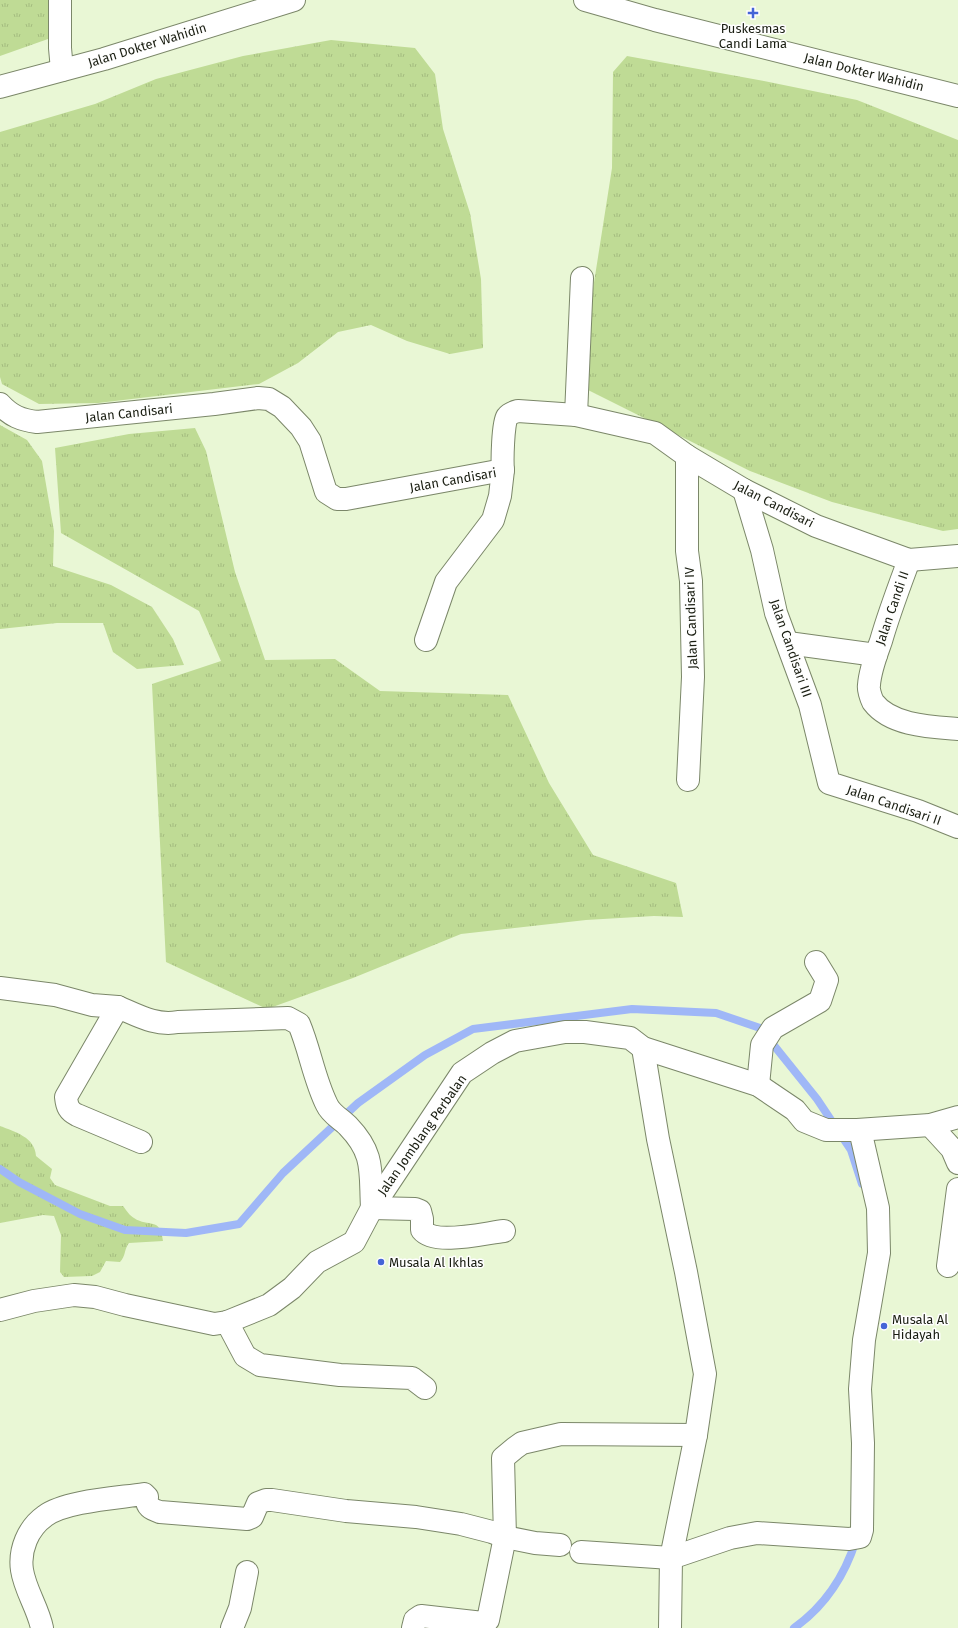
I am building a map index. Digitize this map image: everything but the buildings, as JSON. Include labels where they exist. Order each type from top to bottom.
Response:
[{"type":"main road","points":[[60,0],[60,48],[62,70]]},
{"type":"main road","name":"Jalan Dokter Wahidin","points":[[0,87],[62,70],[294,0]]},
{"type":"main road","name":"Jalan Dokter Wahidin","points":[[585,0],[655,20],[958,96]]},
{"type":"main road","points":[[576,415],[582,278]]},
{"type":"main road","name":"Jalan Candisari","points":[[0,404],[8,413],[21,420],[37,422],[214,404],[258,398],[269,399],[282,407],[301,427],[310,441],[326,492],[337,499],[346,499],[503,470],[501,459],[506,418],[511,413],[518,411],[576,415],[655,433],[687,456],[744,490],[816,526],[909,560],[958,556]]},
{"type":"main road","name":"Jalan Candisari IV","points":[[687,456],[687,551],[691,581],[693,676],[688,780]]},
{"type":"main road","points":[[426,640],[446,582],[493,520],[500,496],[503,470]]},
{"type":"main road","name":"Jalan Candisari III","points":[[744,490],[762,550],[776,613],[810,705],[829,783]]},
{"type":"main road","name":"Jalan Candi II","points":[[909,560],[893,600],[868,686],[873,701],[881,710],[898,719],[916,725],[958,729]]},
{"type":"main road","name":"Jalan Candi II","points":[[788,643],[876,655]]},
{"type":"main road","name":"Jalan Candisari II","points":[[829,783],[918,811],[958,827]]},
{"type":"main road","points":[[758,1085],[767,1036],[820,1000],[827,980],[816,962]]},
{"type":"main road","name":"Jalan Jomblang Perbalan","points":[[0,988],[55,996],[92,1005],[118,1007],[149,1021],[165,1024],[178,1022],[288,1018],[294,1020],[299,1024],[322,1094],[330,1111],[347,1125],[361,1141],[369,1159],[372,1208]]},
{"type":"main road","points":[[118,1007],[66,1097],[66,1105],[70,1111],[77,1115],[141,1142]]},
{"type":"main road","name":"Jalan Jomblang Perbalan","points":[[0,1310],[34,1301],[74,1295],[95,1297],[140,1309],[214,1324],[227,1322],[269,1305],[292,1288],[317,1262],[354,1242],[372,1208],[462,1073],[492,1052],[515,1041],[565,1032],[585,1032],[630,1038],[643,1048],[758,1085],[795,1110],[804,1121],[826,1130],[858,1130]]},
{"type":"main road","points":[[643,1048],[658,1139],[686,1272],[705,1374],[696,1435],[672,1558],[670,1628]]},
{"type":"main road","points":[[581,1552],[672,1558],[730,1538],[757,1532],[854,1538],[862,1530],[860,1389],[864,1340],[879,1253],[878,1208],[858,1130],[930,1125],[958,1117]]},
{"type":"main road","points":[[930,1125],[952,1149],[958,1163]]},
{"type":"main road","points":[[948,1266],[958,1189]]},
{"type":"main road","points":[[372,1208],[389,1210],[415,1209],[420,1211],[422,1230],[425,1234],[442,1239],[504,1231]]},
{"type":"main road","points":[[227,1322],[245,1356],[260,1365],[340,1375],[412,1378],[425,1388]]},
{"type":"main road","points":[[413,1628],[415,1620],[421,1616],[483,1623],[486,1622],[505,1537],[504,1458],[518,1445],[570,1433],[696,1435]]},
{"type":"main road","points":[[42,1628],[22,1570],[24,1543],[44,1516],[68,1506],[144,1494],[147,1497],[146,1503],[149,1508],[160,1512],[247,1519],[252,1517],[258,1503],[272,1500],[353,1512],[416,1517],[461,1524],[505,1537],[535,1543],[560,1545]]},
{"type":"main road","points":[[232,1628],[240,1608],[247,1572]]},
{"type":"green space","points":[[0,0],[48,0],[48,39],[0,56]]},
{"type":"green space","points":[[331,40],[415,48],[435,74],[443,129],[470,213],[481,279],[483,348],[450,354],[407,341],[371,325],[338,332],[298,363],[259,384],[98,403],[39,404],[2,384],[0,377],[0,132],[95,104],[156,79],[243,56]]},
{"type":"green space","points":[[627,56],[857,100],[958,140],[958,529],[943,531],[832,502],[750,471],[586,389],[590,308],[612,168],[613,72]]},
{"type":"green space","points":[[0,425],[27,440],[42,461],[54,531],[53,566],[111,585],[152,607],[173,639],[184,665],[137,669],[113,652],[103,623],[57,623],[0,629]]},
{"type":"green space","points":[[195,428],[206,451],[235,572],[265,660],[335,659],[380,691],[508,695],[549,783],[593,855],[676,883],[683,917],[654,916],[586,920],[461,934],[353,978],[267,1009],[166,962],[152,684],[221,661],[199,611],[61,533],[55,448],[129,434]]},
{"type":"green space","points":[[0,1126],[18,1133],[32,1144],[36,1156],[52,1169],[50,1178],[55,1185],[110,1206],[123,1206],[134,1218],[139,1221],[156,1225],[162,1233],[163,1241],[129,1243],[120,1262],[106,1261],[100,1272],[92,1276],[64,1277],[60,1272],[61,1235],[54,1216],[43,1215],[0,1223]]},
{"type":"waterway","points":[[0,1169],[19,1182],[80,1214],[125,1230],[186,1233],[239,1224],[283,1173],[358,1103],[425,1055],[473,1029],[632,1009],[716,1013],[760,1028],[817,1099],[851,1150],[862,1184]]},
{"type":"waterway","points":[[794,1628],[815,1610],[832,1589],[846,1565],[856,1540]]},
{"type":"place","name":"Puskesmas Candi Lama","points":[[753,13]]},
{"type":"place","name":"Musala Al Ikhlas","points":[[381,1262]]},
{"type":"place","name":"Musala Al Hidayah","points":[[884,1326]]}]
